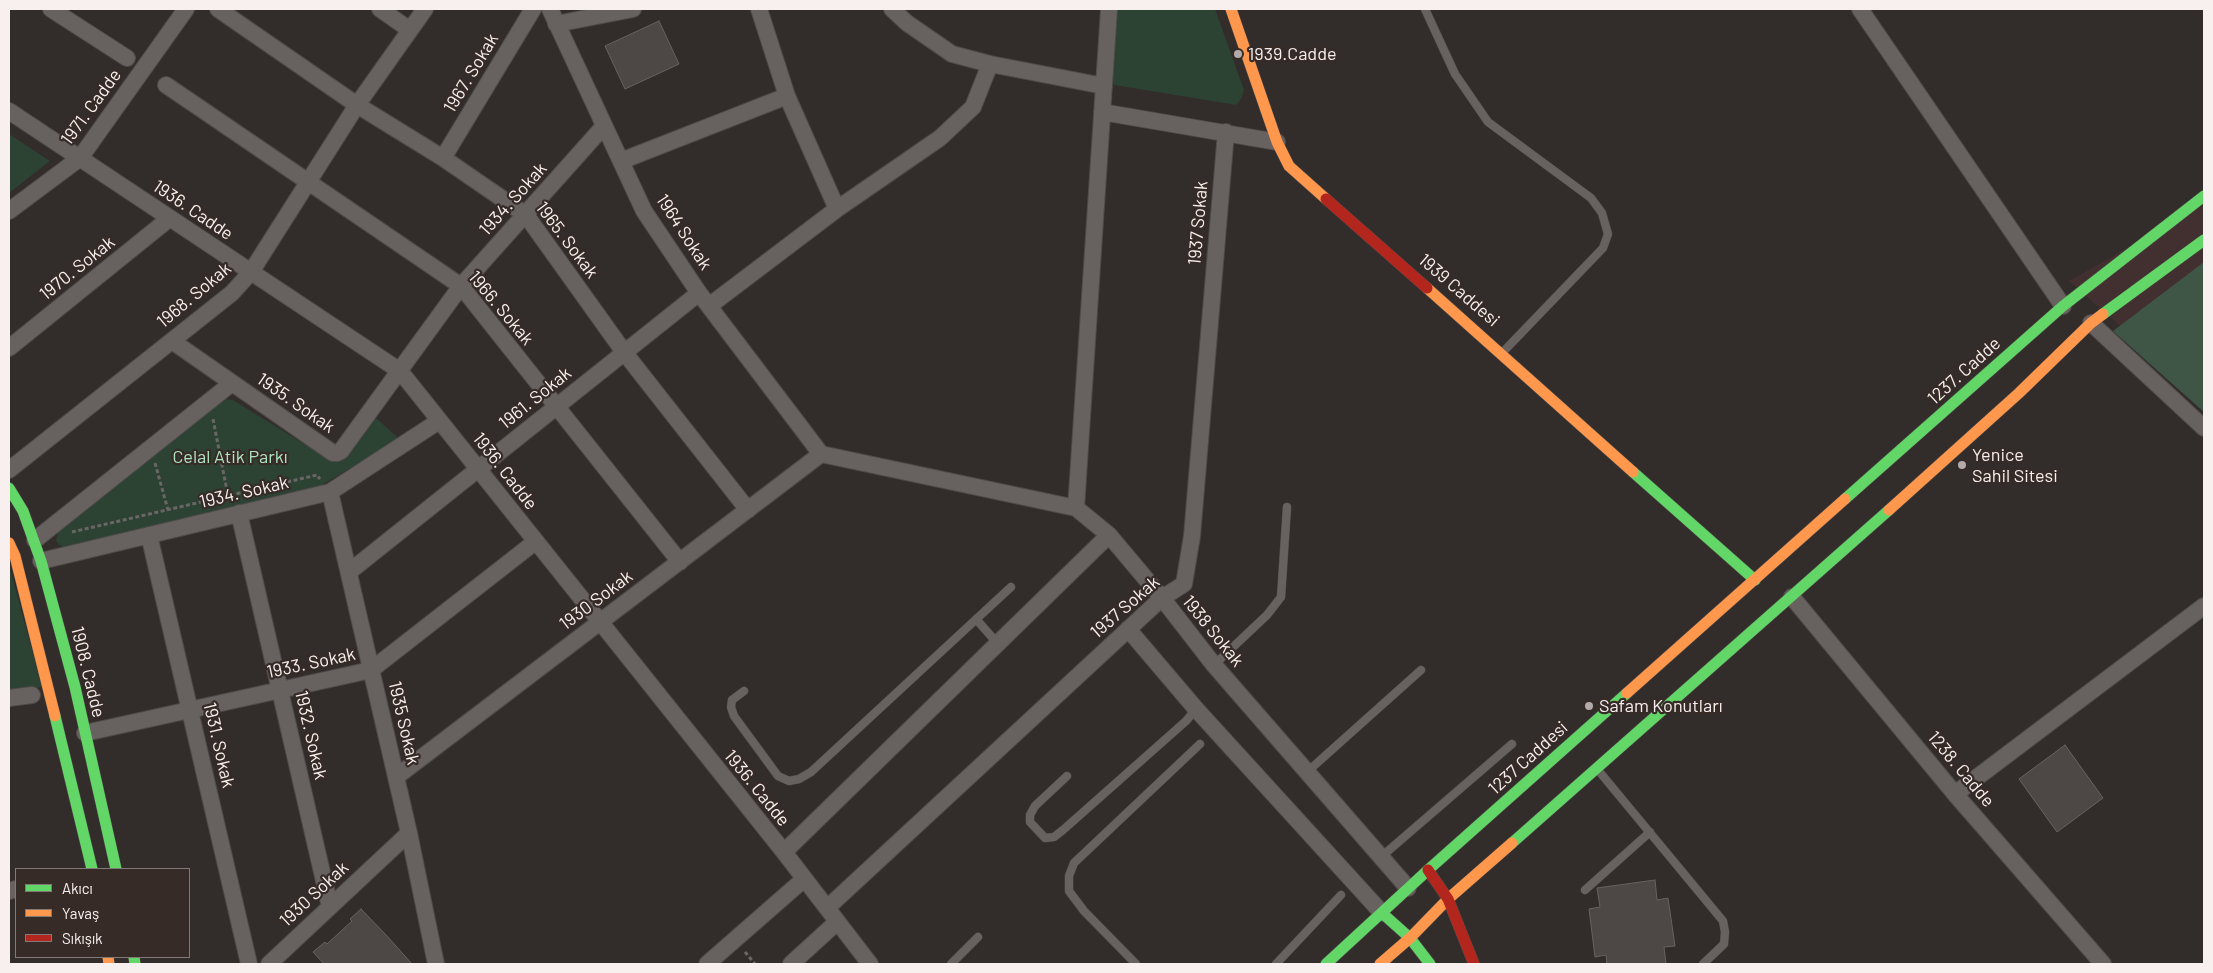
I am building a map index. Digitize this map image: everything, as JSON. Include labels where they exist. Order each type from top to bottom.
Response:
[{"type":"street","points":[[52,9],[126,58]]},
{"type":"street","name":"1971. Cadde","points":[[9,211],[80,158],[186,9]]},
{"type":"street","name":"1965. Sokak","points":[[218,9],[357,105],[443,158],[526,215],[624,352],[748,510]]},
{"type":"street","points":[[380,9],[410,30]]},
{"type":"street","name":"1968. Sokak","points":[[9,470],[232,293],[251,272],[357,105],[425,9]]},
{"type":"street","name":"1967. Sokak","points":[[443,158],[533,9]]},
{"type":"street","points":[[553,16],[633,9]]},
{"type":"street","points":[[759,9],[787,96],[837,209]]},
{"type":"street","points":[[892,9],[907,23],[952,54],[990,64],[1104,86]]},
{"type":"street","points":[[1076,508],[1110,9]]},
{"type":"street","name":"1939 Caddesi","points":[[1231,9],[1277,142],[1285,161],[1294,172],[1755,580]]},
{"type":"street","points":[[1860,9],[2063,306]]},
{"type":"street","name":"1964 Sokak","points":[[553,16],[644,211],[709,306],[821,454]]},
{"type":"street","points":[[709,306],[837,209],[940,138],[973,106],[990,64]]},
{"type":"street","name":"1966. Sokak","points":[[166,85],[461,286],[680,562]]},
{"type":"street","points":[[621,161],[787,96]]},
{"type":"street","name":"1936. Cadde","points":[[9,111],[400,371],[599,623],[784,852],[803,880],[870,964]]},
{"type":"street","points":[[1102,112],[1277,142]]},
{"type":"street","name":"1934. Sokak","points":[[400,371],[461,286],[604,126]]},
{"type":"street","name":"1937 Sokak","points":[[827,908],[1162,598],[1184,584],[1192,536],[1226,132]]},
{"type":"street","name":"1237. Cadde","points":[[1755,580],[2063,306],[2204,196]]},
{"type":"street","name":"1970. Sokak","points":[[9,348],[170,218]]},
{"type":"street","points":[[1380,964],[1410,938],[1448,899],[1792,597],[2018,393],[2091,323],[2204,240]]},
{"type":"street","name":"1961. Sokak","points":[[348,572],[699,292]]},
{"type":"street","points":[[2091,323],[2204,428]]},
{"type":"street","name":"1935. Sokak","points":[[172,341],[333,453],[341,451],[400,371]]},
{"type":"street","points":[[35,540],[232,383]]},
{"type":"street","name":"1934. Sokak","points":[[41,561],[330,492],[439,420]]},
{"type":"street","name":"1938 Sokak","points":[[821,454],[1076,508],[1109,535],[1162,598],[1214,665],[1408,888]]},
{"type":"street","name":"1930 Sokak","points":[[396,777],[821,454]]},
{"type":"street","name":"1908. Cadde","points":[[9,488],[23,511],[41,561],[85,733],[116,868]]},
{"type":"street","name":"1935 Sokak","points":[[330,492],[409,833],[436,964]]},
{"type":"street","name":"1932. Sokak","points":[[236,514],[280,690],[330,907]]},
{"type":"street","name":"1931. Sokak","points":[[150,535],[249,964]]},
{"type":"street","points":[[784,852],[1109,535]]},
{"type":"street","name":"1933. Sokak","points":[[85,733],[371,670],[535,542]]},
{"type":"street","points":[[9,543],[19,573],[92,868]]},
{"type":"street","name":"1237 Caddesi","points":[[1326,964],[1428,870],[1755,580]]},
{"type":"street","name":"1238. Cadde","points":[[1792,597],[1955,794],[2103,964]]},
{"type":"street","points":[[1955,794],[2204,606]]},
{"type":"street","points":[[1128,630],[1196,709],[1382,913],[1410,938],[1430,964]]},
{"type":"street","points":[[9,698],[32,695]]},
{"type":"street","name":"1930 Sokak","points":[[269,964],[409,833]]},
{"type":"street","points":[[1428,870],[1448,899],[1474,964]]},
{"type":"street","points":[[707,964],[803,880]]},
{"type":"street","points":[[791,964],[837,922]]},
{"type":"lane","points":[[1425,9],[1455,74],[1488,122],[1591,198],[1602,213],[1608,234],[1603,248],[1500,354]]},
{"type":"lane","points":[[1214,665],[1267,616],[1281,597],[1287,507]]},
{"type":"lane","points":[[744,691],[732,700],[731,707],[734,716],[778,776],[789,781],[799,779],[811,772],[1011,587]]},
{"type":"lane","points":[[976,619],[998,644]]},
{"type":"lane","points":[[1307,772],[1421,670]]},
{"type":"lane","points":[[1067,776],[1036,806],[1030,815],[1030,822],[1045,838],[1054,837],[1063,830],[1196,709]]},
{"type":"lane","points":[[1136,964],[1084,911],[1069,891],[1069,876],[1074,863],[1200,744]]},
{"type":"lane","points":[[1381,856],[1512,744]]},
{"type":"lane","points":[[1597,768],[1723,921],[1725,932],[1724,944],[1703,964]]},
{"type":"lane","points":[[1585,890],[1650,832]]},
{"type":"lane","points":[[1280,963],[1341,895]]},
{"type":"lane","points":[[951,964],[978,937]]},
{"type":"path","points":[[210,401],[228,496],[236,514]]},
{"type":"path","points":[[150,448],[168,510]]},
{"type":"path","points":[[62,534],[317,475],[330,492]]},
{"type":"shaded area","points":[[2204,205],[2204,400],[2069,281]]},
{"type":"green space","points":[[1115,9],[1215,9],[1244,90],[1241,99],[1236,105],[1114,85],[1109,75]]},
{"type":"green space","points":[[9,134],[50,161],[9,193]]},
{"type":"green space","points":[[2204,262],[2204,412],[2113,331]]},
{"type":"green space","name":"Celal Atik Parkı","points":[[225,399],[233,400],[330,460],[373,415],[399,439],[320,486],[64,547],[59,545],[56,541],[58,531],[217,403]]},
{"type":"green space","points":[[9,565],[42,687],[9,692]]},
{"type":"building","points":[[659,21],[679,64],[625,89],[605,46]]},
{"type":"building","points":[[2065,745],[2103,798],[2057,832],[2019,779]]},
{"type":"building","points":[[1655,880],[1657,900],[1668,898],[1675,946],[1664,947],[1666,964],[1607,964],[1606,955],[1595,957],[1589,909],[1600,907],[1597,888]]},
{"type":"building","points":[[361,909],[412,964],[324,964],[313,952],[325,942],[327,944],[352,921],[350,919]]},
{"type":"traffic: fast","points":[[1845,499],[2063,306],[2204,196]]},
{"type":"traffic: fast","points":[[2103,314],[2204,240]]},
{"type":"traffic: fast","points":[[1633,472],[1755,580]]},
{"type":"traffic: fast","points":[[9,488],[23,511],[41,561],[75,687],[116,868]]},
{"type":"traffic: fast","points":[[1512,843],[1889,510]]},
{"type":"traffic: fast","points":[[1326,964],[1428,870],[1627,693]]},
{"type":"traffic: fast","points":[[55,716],[92,868]]},
{"type":"traffic: fast","points":[[1382,913],[1410,938],[1430,964]]},
{"type":"traffic: fast","points":[[134,958],[135,964]]},
{"type":"traffic: slow","points":[[1231,9],[1277,142],[1289,166],[1326,199]]},
{"type":"traffic: slow","points":[[1427,288],[1633,472]]},
{"type":"traffic: slow","points":[[1889,510],[2019,393],[2091,323],[2103,314]]},
{"type":"traffic: slow","points":[[1627,693],[1845,499]]},
{"type":"traffic: slow","points":[[9,543],[15,556],[55,716]]},
{"type":"traffic: slow","points":[[1380,964],[1410,938],[1448,899],[1512,843]]},
{"type":"traffic: slow","points":[[108,958],[109,964]]},
{"type":"traffic: jam","points":[[1326,199],[1427,288]]},
{"type":"traffic: jam","points":[[1428,870],[1448,899],[1474,964]]},
{"type":"place","name":"1939.Cadde","points":[[1238,54]]},
{"type":"place","name":"Yenice Sahil Sitesi","points":[[1962,465]]},
{"type":"place","name":"Safam Konutları","points":[[1589,706]]}]
